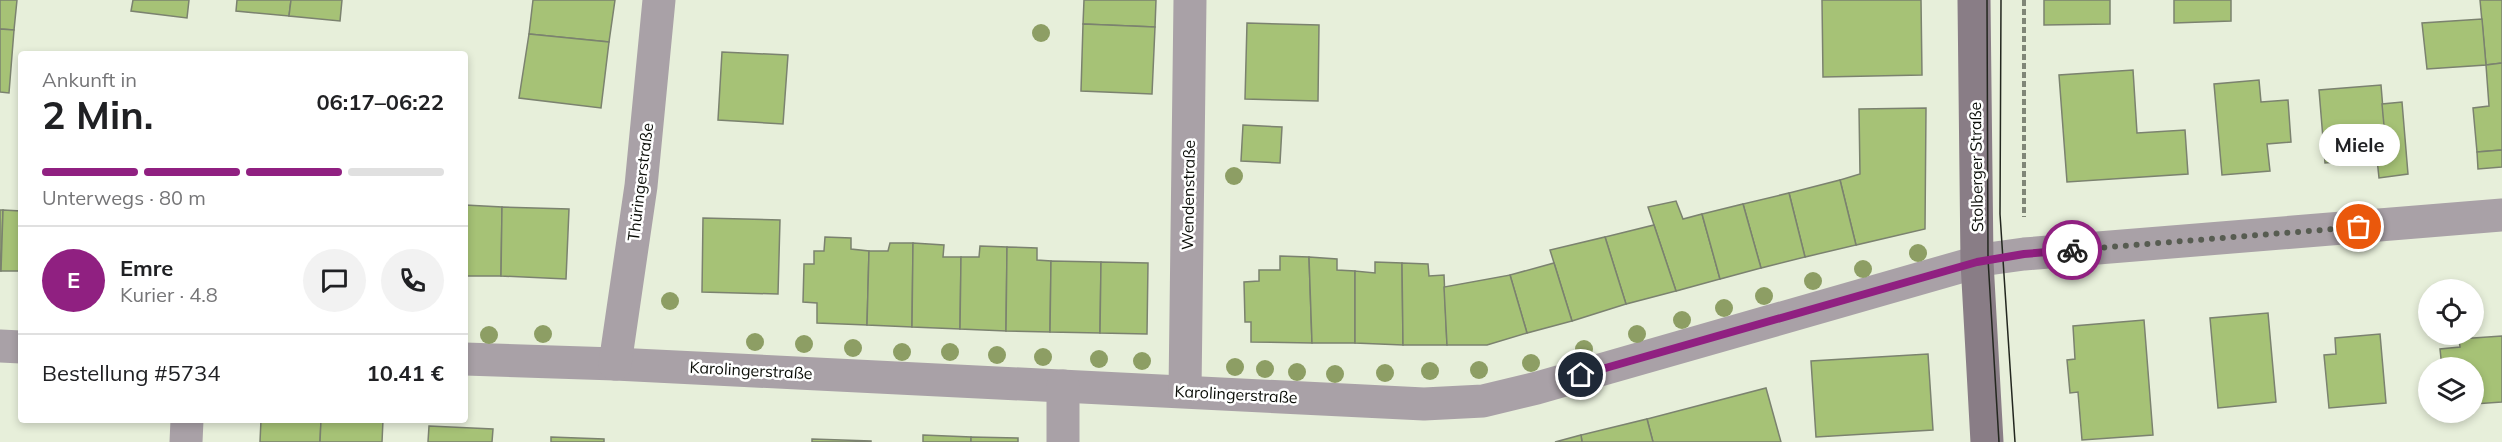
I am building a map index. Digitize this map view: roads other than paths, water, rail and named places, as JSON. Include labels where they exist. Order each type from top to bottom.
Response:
[{"type":"main road","name":"Stolberger Straße","points":[[1974,0],[1987,442]]},
{"type":"street","name":"Thüringerstraße","points":[[615,364],[641,186],[659,0]]},
{"type":"street","name":"Wendenstraße","points":[[1185,391],[1190,0]]},
{"type":"street","name":"Karolingerstraße","points":[[468,359],[615,364],[1424,404],[1483,401],[1538,388],[1983,261],[2024,254],[2502,215]]},
{"type":"street","points":[[0,346],[18,347]]},
{"type":"street","points":[[1063,386],[1064,442]]},
{"type":"street","points":[[186,442],[187,423]]},
{"type":"tram line","points":[[1987,0],[1988,259],[1999,442]]},
{"type":"tram line","points":[[2001,0],[2000,214],[2015,442]]},
{"type":"place","name":"Miele","points":[[2359,227]]}]
